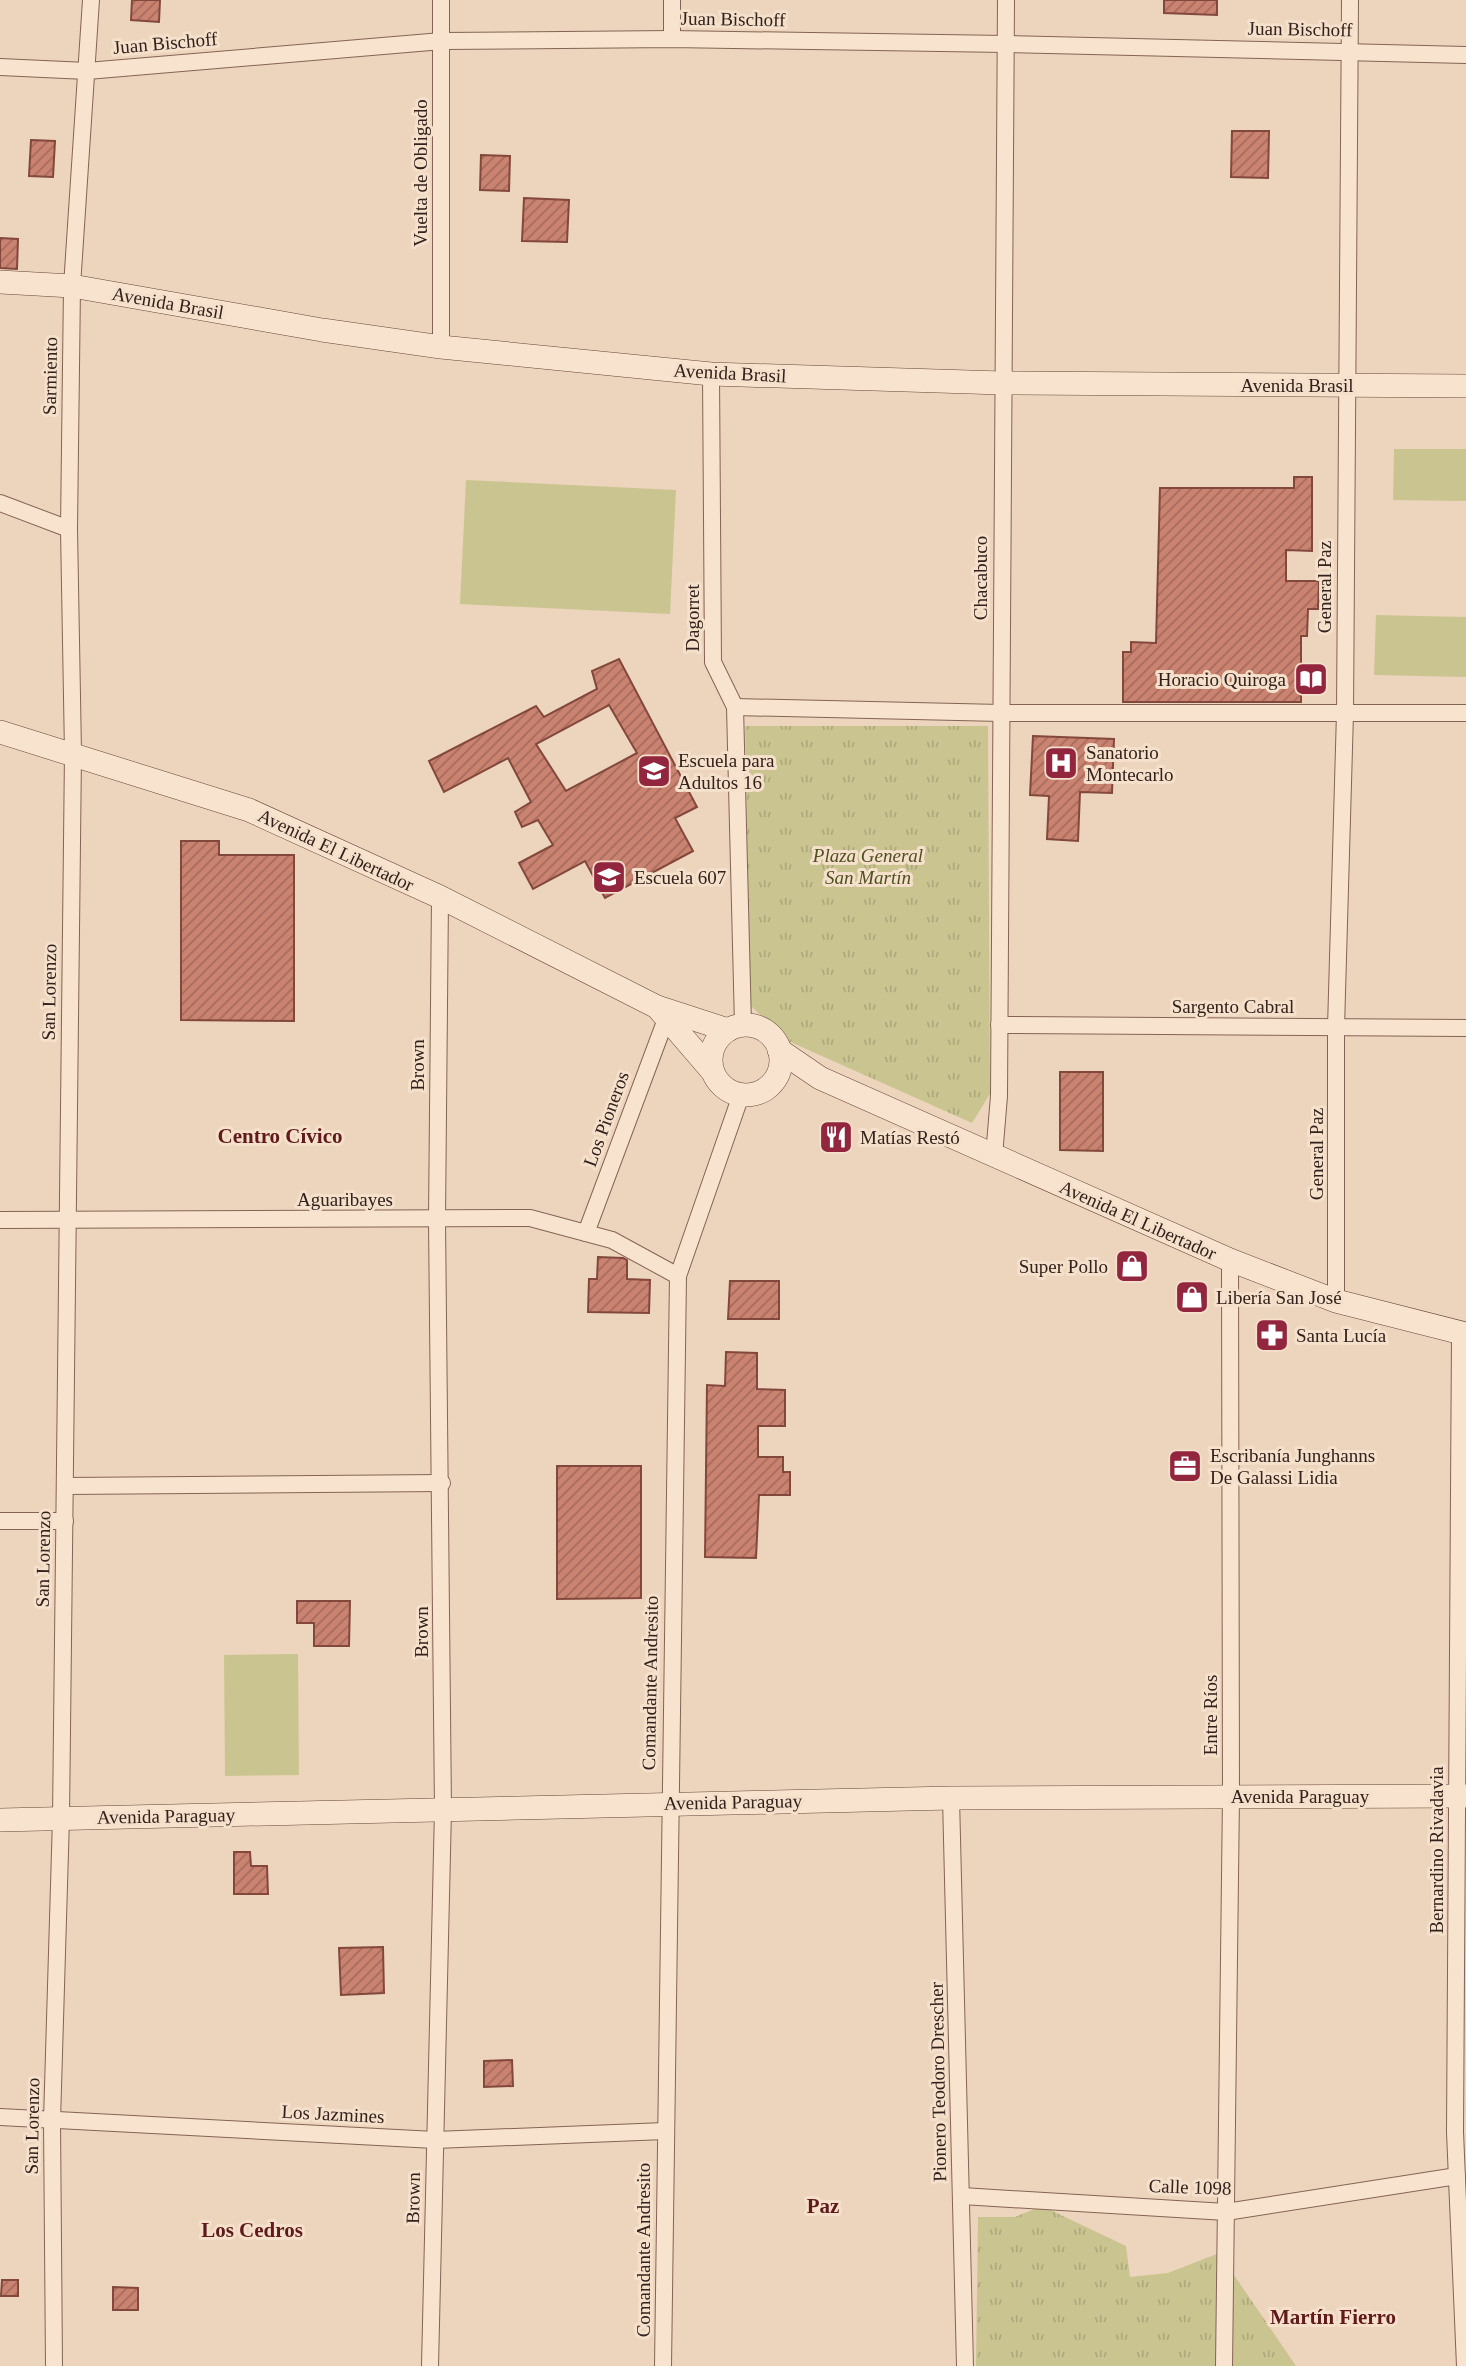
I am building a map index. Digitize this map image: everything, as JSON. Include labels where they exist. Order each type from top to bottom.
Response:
[{"type":"main road","name":"Avenida Brasil","points":[[0,282],[72,286],[322,330],[441,347],[711,374],[1002,383],[1466,387]]},
{"type":"main road","name":"Avenida El Libertador","points":[[0,732],[249,810],[440,897],[661,1013],[736,1028]]},
{"type":"main road","name":"Avenida El Libertador","points":[[661,1013],[712,1071]]},
{"type":"main road","points":[[736,1028],[758,1028],[772,1036],[779,1050],[781,1066],[775,1080],[763,1091],[741,1095],[720,1084],[712,1071],[714,1048],[736,1028]]},
{"type":"main road","name":"Avenida El Libertador","points":[[779,1050],[820,1078],[1230,1260],[1336,1301],[1463,1334]]},
{"type":"main road","name":"Avenida El Libertador","points":[[775,1080],[820,1078]]},
{"type":"main road","name":"Avenida Paraguay","points":[[0,1820],[951,1798],[1462,1796]]},
{"type":"street","name":"Sarmiento","points":[[73,753],[69,529],[72,286],[90,0]]},
{"type":"street","name":"Vuelta de Obligado","points":[[441,0],[441,347]]},
{"type":"street","points":[[672,0],[672,39]]},
{"type":"street","name":"Chacabuco","points":[[994,1156],[999,1096],[1006,0]]},
{"type":"street","name":"General Paz","points":[[1336,1301],[1336,1028],[1345,713],[1350,0]]},
{"type":"street","name":"Juan Bischoff","points":[[0,67],[87,71],[442,41],[672,39],[1466,55]]},
{"type":"street","name":"Dagorret","points":[[711,374],[713,662],[736,707],[736,1028]]},
{"type":"street","points":[[0,503],[69,529]]},
{"type":"street","points":[[736,707],[1001,713],[1466,713]]},
{"type":"street","name":"San Lorenzo","points":[[54,2366],[52,2121],[61,1818],[73,753]]},
{"type":"street","name":"Brown","points":[[430,2366],[443,1810],[442,1483],[437,1220],[440,897]]},
{"type":"street","name":"Los Pioneros","points":[[586,1233],[661,1013]]},
{"type":"street","name":"Sargento Cabral","points":[[999,1025],[1466,1028]]},
{"type":"street","name":"Comandante Andresito","points":[[663,2366],[664,2131],[678,1276],[741,1095]]},
{"type":"street","name":"Aguaribayes","points":[[0,1220],[530,1218],[612,1240],[678,1276]]},
{"type":"street","name":"Entre Ríos","points":[[1224,2366],[1231,1796],[1230,1260]]},
{"type":"street","name":"Bernardino Rivadavia","points":[[1463,1334],[1460,2132],[1457,2176],[1465,2366]]},
{"type":"street","points":[[65,1486],[442,1483]]},
{"type":"street","points":[[0,1521],[65,1521]]},
{"type":"street","name":"Pionero Teodoro Drescher","points":[[951,1798],[965,2366]]},
{"type":"street","name":"Los Jazmines","points":[[0,2118],[435,2140],[664,2131]]},
{"type":"street","name":"Calle 1098","points":[[962,2196],[1226,2212],[1457,2176]]},
{"type":"green space","points":[[1394,449],[1466,449],[1466,501],[1393,500]]},
{"type":"green space","points":[[466,480],[676,490],[670,614],[460,604]]},
{"type":"green space","points":[[1376,615],[1466,617],[1466,677],[1374,675]]},
{"type":"green space","name":"Plaza General San Martín","points":[[745,726],[988,726],[990,1094],[972,1123],[786,1040],[750,1005]]},
{"type":"green space","points":[[298,1654],[299,1775],[225,1776],[224,1655]]},
{"type":"green space","points":[[1042,2206],[1126,2246],[1130,2277],[1168,2273],[1219,2253],[1296,2366],[976,2366],[978,2217],[1015,2217]]},
{"type":"building","points":[[132,0],[160,0],[159,22],[131,20]]},
{"type":"building","points":[[1164,0],[1217,0],[1217,15],[1164,13]]},
{"type":"building","points":[[1232,131],[1269,131],[1268,178],[1231,177]]},
{"type":"building","points":[[31,140],[55,141],[53,177],[29,176]]},
{"type":"building","points":[[481,155],[510,156],[509,191],[480,190]]},
{"type":"building","points":[[524,198],[569,200],[567,242],[522,241]]},
{"type":"building","points":[[0,238],[18,239],[17,269],[0,268]]},
{"type":"building","points":[[1294,477],[1312,477],[1312,551],[1286,550],[1286,581],[1319,581],[1318,609],[1308,609],[1307,636],[1301,636],[1301,702],[1123,702],[1123,652],[1131,652],[1131,642],[1156,643],[1160,488],[1294,488]]},
{"type":"building","points":[[619,659],[697,807],[675,818],[693,851],[605,898],[585,861],[533,889],[519,863],[553,845],[538,820],[522,827],[515,812],[531,802],[508,758],[444,792],[429,761],[536,706],[544,717],[597,689],[592,671]],"holes":[[[609,705],[637,753],[566,791],[536,744]]]},
{"type":"building","points":[[1033,736],[1114,739],[1112,793],[1080,792],[1078,841],[1047,839],[1049,796],[1030,795]]},
{"type":"building","points":[[181,841],[219,841],[219,855],[294,855],[294,1021],[181,1020]]},
{"type":"building","points":[[1060,1072],[1103,1072],[1103,1151],[1060,1150]]},
{"type":"building","points":[[598,1257],[623,1258],[627,1260],[627,1279],[650,1280],[649,1313],[588,1312],[589,1279],[597,1279]]},
{"type":"building","points":[[730,1281],[779,1281],[779,1319],[728,1319]]},
{"type":"building","points":[[726,1352],[757,1353],[757,1389],[785,1390],[785,1426],[758,1426],[758,1457],[783,1457],[783,1472],[790,1472],[790,1495],[759,1495],[756,1558],[705,1557],[707,1385],[725,1386]]},
{"type":"building","points":[[557,1466],[641,1466],[641,1598],[557,1599]]},
{"type":"building","points":[[297,1601],[350,1601],[349,1646],[314,1646],[314,1623],[297,1623]]},
{"type":"building","points":[[234,1852],[250,1852],[251,1866],[267,1866],[268,1894],[234,1894]]},
{"type":"building","points":[[383,1947],[384,1993],[341,1995],[339,1948]]},
{"type":"building","points":[[512,2060],[513,2086],[484,2087],[484,2061]]},
{"type":"building","points":[[2,2280],[18,2280],[18,2296],[1,2296]]},
{"type":"building","points":[[113,2287],[138,2288],[138,2310],[113,2310]]},
{"type":"place","name":"Horacio Quiroga","points":[[1311,679]]},
{"type":"place","name":"Sanatorio Montecarlo","points":[[1061,763]]},
{"type":"place","name":"Escuela para Adultos 16","points":[[654,771]]},
{"type":"place","name":"Escuela 607","points":[[609,877]]},
{"type":"place","name":"Matías Restó","points":[[836,1137]]},
{"type":"place","name":"Super Pollo","points":[[1132,1266]]},
{"type":"place","name":"Libería San José","points":[[1192,1297]]},
{"type":"place","name":"Santa Lucía","points":[[1272,1335]]},
{"type":"place","name":"Escribanía Junghanns De Galassi Lidia","points":[[1185,1466]]},
{"type":"district","name":"Centro Cívico","points":[[280,1136]]},
{"type":"district","name":"Paz","points":[[823,2206]]},
{"type":"district","name":"Los Cedros","points":[[252,2230]]},
{"type":"district","name":"Martín Fierro","points":[[1333,2317]]}]
